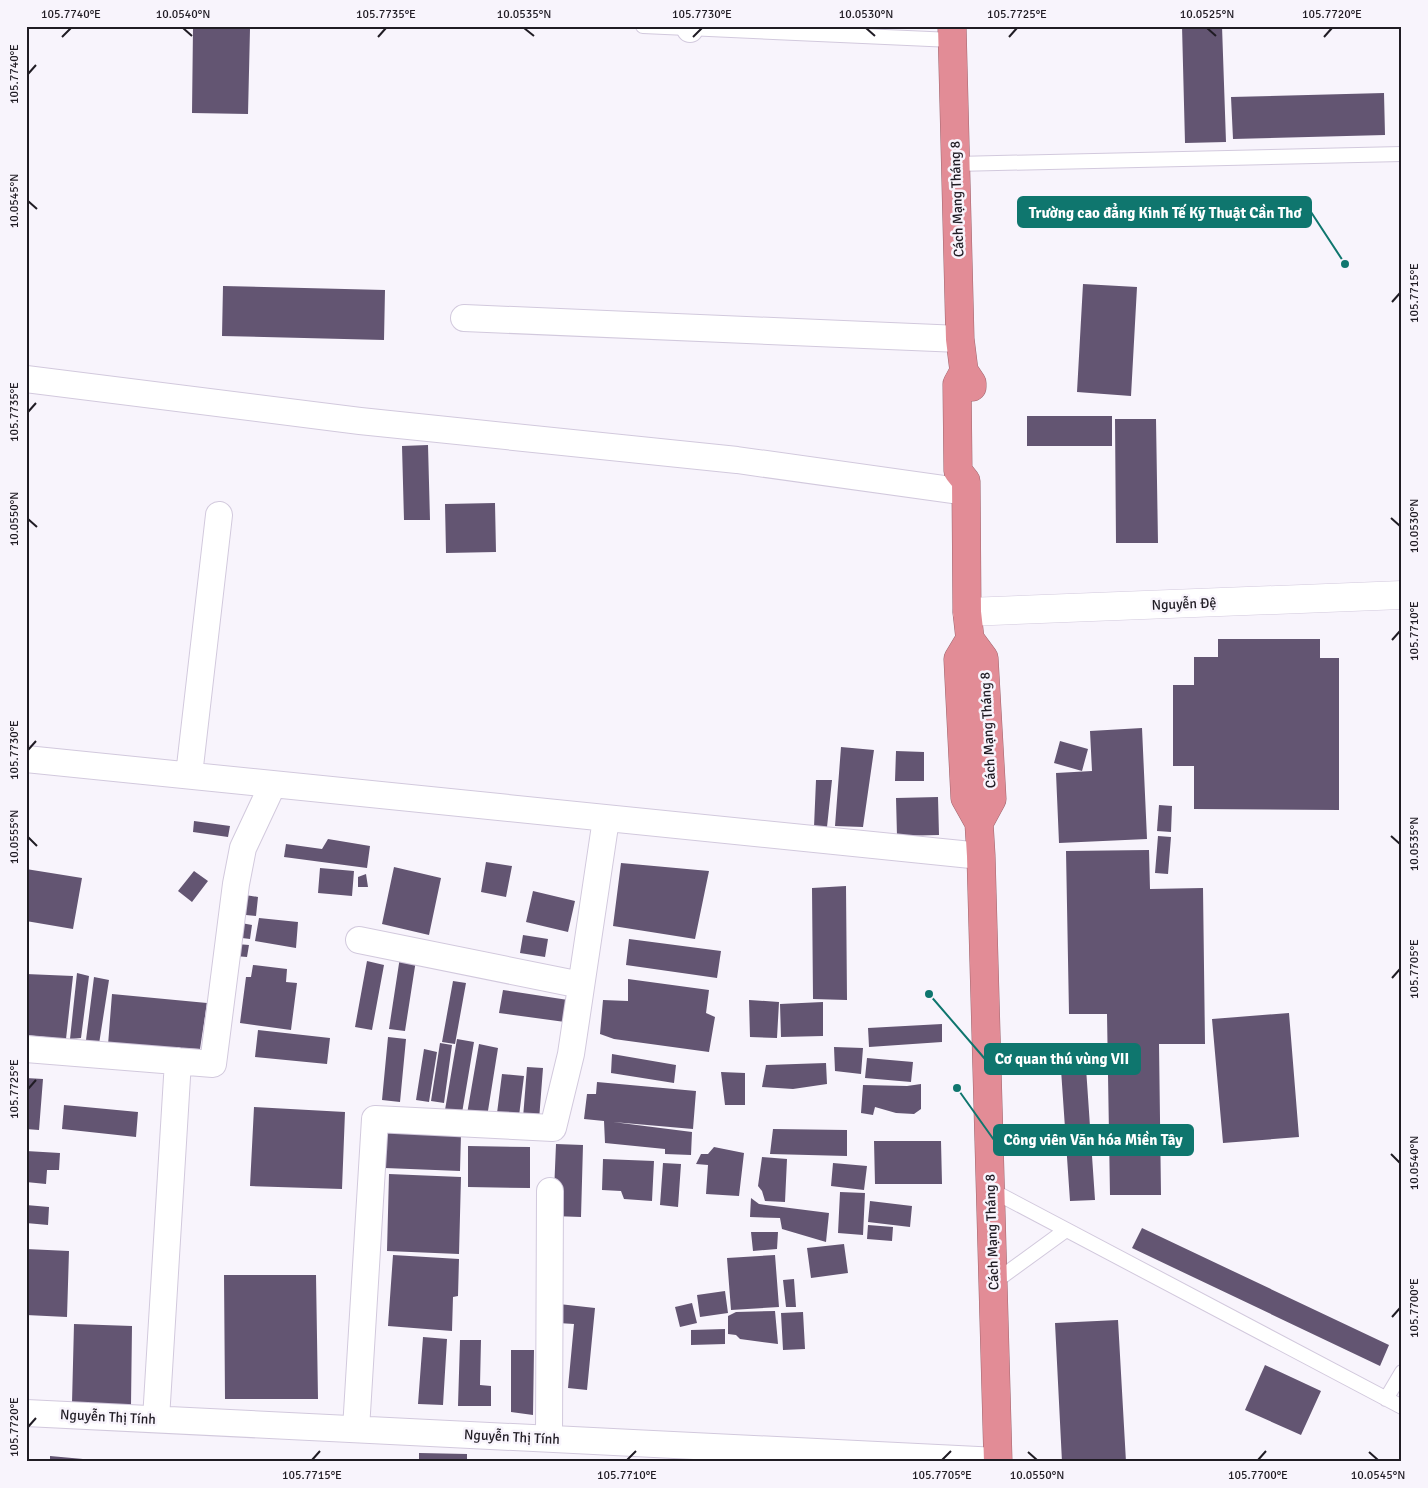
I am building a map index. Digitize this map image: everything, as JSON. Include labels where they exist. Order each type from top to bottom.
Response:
[{"type":"highway","name":"Cách Mạng Tháng 8","points":[[952,33],[960,339],[964,371],[972,383],[975,472],[966,486],[968,625],[984,658],[992,799],[979,823],[998,1461]]},
{"type":"street","points":[[464,318],[960,339]]},
{"type":"street","points":[[26,379],[360,421],[966,486]]},
{"type":"street","points":[[189,775],[219,515]]},
{"type":"street","name":"Nguyễn Đệ","points":[[968,625],[1402,595]]},
{"type":"street","points":[[26,759],[981,856]]},
{"type":"street","points":[[26,1049],[213,1064],[236,884],[243,848],[273,784]]},
{"type":"street","points":[[356,1429],[375,1119],[553,1128],[571,1054],[606,819]]},
{"type":"street","points":[[359,940],[581,984]]},
{"type":"street","points":[[156,1419],[178,1061]]},
{"type":"street","points":[[549,1438],[550,1191]]},
{"type":"street","name":"Nguyễn Thị Tính","points":[[26,1413],[998,1461]]},
{"type":"lane","points":[[643,26],[952,33]]},
{"type":"lane","points":[[956,164],[1402,154]]},
{"type":"lane","points":[[990,1190],[1402,1407]]},
{"type":"lane","points":[[993,1284],[1066,1230]]},
{"type":"lane","points":[[1386,1399],[1402,1372]]},
{"type":"building","points":[[1182,26],[1222,26],[1226,142],[1185,143]]},
{"type":"building","points":[[193,28],[250,29],[248,114],[192,113]]},
{"type":"building","points":[[1384,93],[1385,135],[1233,139],[1231,97]]},
{"type":"building","points":[[1083,284],[1137,287],[1131,396],[1077,392]]},
{"type":"building","points":[[223,286],[385,290],[384,340],[222,336]]},
{"type":"building","points":[[1027,416],[1112,416],[1112,446],[1027,446]]},
{"type":"building","points":[[1115,419],[1156,419],[1158,543],[1116,543]]},
{"type":"building","points":[[428,445],[430,520],[404,520],[402,446]]},
{"type":"building","points":[[495,503],[496,552],[446,553],[445,504]]},
{"type":"building","points":[[1218,639],[1320,639],[1320,658],[1339,658],[1339,810],[1194,809],[1194,766],[1173,766],[1173,685],[1194,685],[1194,657],[1218,657]]},
{"type":"building","points":[[1142,728],[1147,839],[1059,843],[1056,773],[1092,771],[1090,731]]},
{"type":"building","points":[[1060,741],[1088,749],[1082,771],[1054,763]]},
{"type":"building","points":[[841,747],[874,750],[863,827],[835,826]]},
{"type":"building","points":[[896,751],[924,752],[924,781],[895,781]]},
{"type":"building","points":[[816,780],[832,780],[827,827],[814,827]]},
{"type":"building","points":[[938,797],[939,835],[897,836],[896,798]]},
{"type":"building","points":[[1159,805],[1172,806],[1171,832],[1157,831]]},
{"type":"building","points":[[194,821],[230,826],[228,837],[193,832]]},
{"type":"building","points":[[1158,836],[1171,837],[1168,874],[1155,873]]},
{"type":"building","points":[[328,839],[370,846],[367,868],[284,857],[286,844],[322,849]]},
{"type":"building","points":[[1149,850],[1150,889],[1203,888],[1205,1044],[1159,1044],[1161,1195],[1110,1195],[1107,1014],[1069,1014],[1066,851]]},
{"type":"building","points":[[486,862],[512,866],[506,897],[481,892]]},
{"type":"building","points":[[621,863],[709,871],[695,939],[613,926]]},
{"type":"building","points":[[394,867],[441,878],[429,935],[382,924]]},
{"type":"building","points":[[320,868],[354,871],[352,896],[318,893]]},
{"type":"building","points":[[26,869],[82,878],[73,929],[26,921]]},
{"type":"building","points":[[194,871],[208,881],[192,902],[178,891]]},
{"type":"building","points":[[366,874],[368,887],[358,887],[358,877]]},
{"type":"building","points":[[846,886],[847,1000],[813,999],[812,888]]},
{"type":"building","points":[[533,891],[575,901],[568,932],[526,922]]},
{"type":"building","points":[[239,894],[258,897],[256,916],[236,914]]},
{"type":"building","points":[[259,918],[298,922],[296,948],[255,941]]},
{"type":"building","points":[[236,922],[252,925],[250,939],[234,937]]},
{"type":"building","points":[[523,935],[548,939],[545,957],[520,953]]},
{"type":"building","points":[[629,939],[721,951],[717,978],[626,965]]},
{"type":"building","points":[[237,944],[249,945],[247,957],[235,956]]},
{"type":"building","points":[[400,957],[416,960],[405,1031],[389,1029]]},
{"type":"building","points":[[367,961],[384,965],[372,1030],[355,1027]]},
{"type":"building","points":[[253,965],[287,969],[286,982],[297,983],[291,1030],[240,1023],[246,977],[251,977]]},
{"type":"building","points":[[77,973],[89,976],[81,1038],[70,1039]]},
{"type":"building","points":[[26,974],[73,976],[66,1039],[26,1035]]},
{"type":"building","points":[[94,977],[109,980],[99,1044],[86,1040]]},
{"type":"building","points":[[628,979],[709,990],[706,1013],[715,1017],[709,1052],[614,1039],[600,1034],[603,1000],[628,1001]]},
{"type":"building","points":[[453,981],[466,983],[455,1044],[442,1042]]},
{"type":"building","points":[[503,990],[568,1000],[565,1022],[499,1013]]},
{"type":"building","points":[[112,994],[207,1003],[200,1049],[108,1045]]},
{"type":"building","points":[[749,1000],[779,1002],[777,1038],[750,1037]]},
{"type":"building","points":[[823,1002],[823,1036],[781,1037],[780,1004]]},
{"type":"building","points":[[1289,1013],[1299,1137],[1223,1143],[1212,1019]]},
{"type":"building","points":[[942,1024],[942,1042],[869,1047],[868,1028]]},
{"type":"building","points":[[258,1030],[330,1038],[327,1064],[255,1057]]},
{"type":"building","points":[[388,1037],[406,1039],[400,1102],[382,1100]]},
{"type":"building","points":[[457,1039],[474,1042],[462,1113],[445,1110]]},
{"type":"building","points":[[440,1043],[452,1045],[444,1103],[431,1101]]},
{"type":"building","points":[[479,1044],[498,1048],[487,1117],[467,1114]]},
{"type":"building","points":[[834,1047],[863,1048],[861,1074],[835,1071]]},
{"type":"building","points":[[424,1049],[437,1052],[429,1102],[416,1100]]},
{"type":"building","points":[[1085,1053],[1095,1200],[1070,1201],[1060,1055]]},
{"type":"building","points":[[612,1054],[676,1065],[674,1083],[611,1073]]},
{"type":"building","points":[[867,1058],[913,1062],[911,1082],[865,1078]]},
{"type":"building","points":[[826,1063],[827,1084],[793,1089],[762,1087],[766,1065]]},
{"type":"building","points":[[527,1067],[543,1068],[539,1120],[523,1118]]},
{"type":"building","points":[[721,1072],[745,1073],[745,1105],[725,1105]]},
{"type":"building","points":[[502,1074],[524,1076],[518,1124],[496,1121]]},
{"type":"building","points":[[26,1078],[43,1079],[39,1130],[26,1129]]},
{"type":"building","points":[[597,1082],[696,1091],[693,1129],[613,1122],[692,1132],[691,1155],[665,1154],[665,1149],[605,1143],[604,1121],[584,1119],[587,1094],[596,1094]]},
{"type":"building","points":[[921,1084],[921,1109],[914,1114],[896,1113],[875,1107],[873,1115],[861,1113],[863,1085],[907,1086]]},
{"type":"building","points":[[64,1105],[138,1112],[136,1137],[62,1129]]},
{"type":"building","points":[[254,1107],[345,1112],[342,1189],[250,1186]]},
{"type":"building","points":[[773,1129],[847,1130],[847,1156],[770,1154]]},
{"type":"building","points":[[386,1131],[461,1134],[460,1171],[385,1168]]},
{"type":"building","points":[[874,1141],[941,1141],[942,1184],[875,1184]]},
{"type":"building","points":[[556,1144],[583,1145],[581,1217],[553,1216]]},
{"type":"building","points":[[468,1146],[530,1147],[530,1188],[468,1187]]},
{"type":"building","points":[[714,1147],[744,1153],[739,1196],[706,1194],[708,1165],[696,1164],[701,1154],[708,1154]]},
{"type":"building","points":[[26,1151],[60,1153],[59,1170],[47,1170],[46,1184],[26,1182]]},
{"type":"building","points":[[762,1157],[787,1159],[785,1202],[765,1201],[762,1191],[758,1186]]},
{"type":"building","points":[[603,1159],[654,1161],[652,1201],[624,1199],[621,1191],[602,1190]]},
{"type":"building","points":[[663,1163],[681,1164],[678,1207],[660,1205]]},
{"type":"building","points":[[833,1163],[867,1166],[864,1190],[831,1186]]},
{"type":"building","points":[[389,1174],[461,1177],[459,1254],[387,1251]]},
{"type":"building","points":[[840,1192],[865,1193],[863,1235],[838,1233]]},
{"type":"building","points":[[751,1198],[759,1204],[829,1213],[826,1242],[782,1229],[780,1218],[750,1217]]},
{"type":"building","points":[[870,1201],[912,1206],[910,1227],[868,1222]]},
{"type":"building","points":[[26,1205],[49,1207],[48,1225],[26,1223]]},
{"type":"building","points":[[868,1225],[893,1227],[892,1241],[867,1239]]},
{"type":"building","points":[[1142,1228],[1389,1345],[1380,1366],[1132,1248]]},
{"type":"building","points":[[751,1232],[778,1232],[777,1249],[753,1251]]},
{"type":"building","points":[[844,1244],[848,1273],[811,1278],[807,1248]]},
{"type":"building","points":[[26,1249],[69,1251],[67,1317],[26,1315]]},
{"type":"building","points":[[393,1255],[459,1259],[458,1296],[453,1297],[452,1331],[388,1326]]},
{"type":"building","points":[[775,1255],[779,1307],[731,1310],[727,1258]]},
{"type":"building","points":[[224,1275],[316,1275],[318,1399],[225,1399]]},
{"type":"building","points":[[794,1279],[796,1307],[786,1307],[783,1280]]},
{"type":"building","points":[[725,1291],[728,1313],[700,1317],[697,1295]]},
{"type":"building","points":[[692,1303],[697,1323],[680,1327],[675,1307]]},
{"type":"building","points":[[559,1304],[595,1308],[587,1390],[568,1388],[574,1324],[558,1323]]},
{"type":"building","points":[[775,1311],[778,1344],[740,1339],[736,1335],[728,1334],[728,1316],[736,1312]]},
{"type":"building","points":[[803,1312],[805,1349],[783,1350],[781,1313]]},
{"type":"building","points":[[1118,1320],[1126,1462],[1062,1462],[1055,1323]]},
{"type":"building","points":[[74,1324],[132,1326],[131,1405],[72,1403]]},
{"type":"building","points":[[725,1329],[725,1344],[691,1345],[691,1330]]},
{"type":"building","points":[[423,1337],[447,1339],[443,1405],[418,1404]]},
{"type":"building","points":[[460,1340],[481,1340],[480,1385],[491,1386],[491,1406],[458,1406]]},
{"type":"building","points":[[511,1350],[534,1350],[533,1415],[511,1412]]},
{"type":"building","points":[[1265,1365],[1321,1391],[1301,1435],[1245,1410]]},
{"type":"building","points":[[419,1453],[467,1454],[467,1462],[419,1462]]},
{"type":"building","points":[[50,1456],[83,1459],[83,1462],[50,1462]]},
{"type":"place","name":"Trường cao đẳng Kinh Tế Kỹ Thuật Cần Thơ","points":[[1345,264]]},
{"type":"place","name":"Cơ quan thú vùng VII","points":[[929,994]]},
{"type":"place","name":"Công viên Văn hóa Miền Tây","points":[[957,1088]]}]
